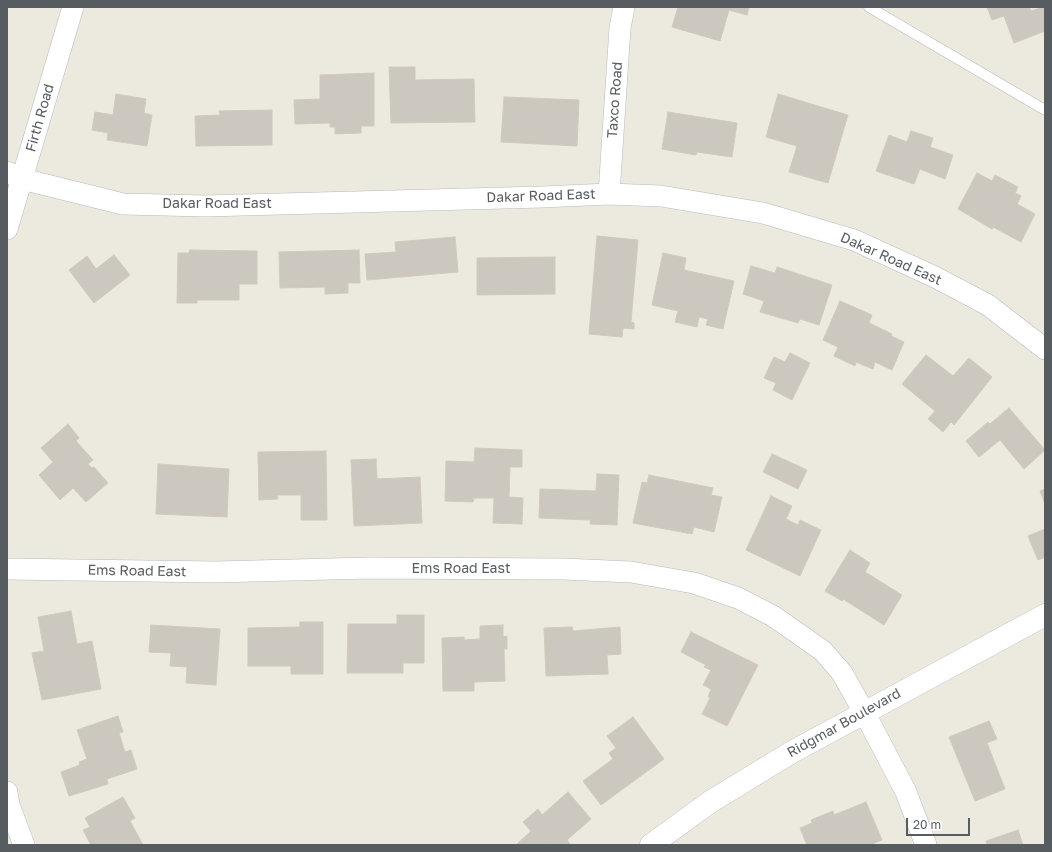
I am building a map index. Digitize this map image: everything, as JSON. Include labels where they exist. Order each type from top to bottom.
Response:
[{"type":"street","name":"Firth Road","points":[[7,229],[14,175],[73,7]]},
{"type":"street","name":"Taxco Road","points":[[609,194],[620,28],[624,7]]},
{"type":"street","name":"Dakar Road East","points":[[14,175],[123,204],[205,206],[609,194],[661,196],[763,213],[854,240],[935,277],[988,305],[1045,349]]},
{"type":"street","name":"Ems Road East","points":[[7,569],[216,572],[369,568],[563,569],[631,572],[694,583],[738,598],[773,616],[823,652],[842,674],[864,712],[906,792],[926,845]]},
{"type":"street","name":"Ridgmar Boulevard","points":[[651,845],[710,802],[792,752],[1045,615]]},
{"type":"street","points":[[7,792],[9,805],[24,845]]},
{"type":"lane","points":[[869,7],[1045,110]]},
{"type":"building","points":[[678,7],[749,7],[747,15],[729,10],[720,41],[672,27]]},
{"type":"building","points":[[987,7],[1029,7],[1031,11],[1044,7],[1045,31],[1014,43],[1004,16],[992,20]]},
{"type":"building","points":[[389,67],[415,67],[415,80],[474,79],[475,122],[391,123]]},
{"type":"building","points":[[374,73],[374,126],[361,126],[361,133],[335,134],[335,127],[330,127],[330,123],[295,124],[294,100],[320,99],[320,75]]},
{"type":"building","points":[[116,94],[146,99],[144,113],[152,115],[147,146],[107,140],[108,133],[92,130],[95,112],[113,115]]},
{"type":"building","points":[[778,94],[848,115],[828,183],[789,172],[797,146],[766,137]]},
{"type":"building","points":[[504,97],[579,100],[577,146],[501,142]]},
{"type":"building","points":[[272,110],[272,145],[196,146],[195,116],[220,115],[219,111]]},
{"type":"building","points":[[668,112],[737,123],[732,157],[697,152],[696,155],[662,149]]},
{"type":"building","points":[[911,131],[933,138],[930,147],[953,155],[945,179],[920,169],[914,184],[876,171],[889,135],[907,142]]},
{"type":"building","points":[[977,173],[992,181],[995,175],[1018,187],[1015,193],[1021,196],[1017,204],[1035,214],[1021,242],[993,227],[992,229],[958,209]]},
{"type":"building","points":[[597,236],[638,240],[631,322],[634,323],[634,329],[623,328],[622,337],[589,334]]},
{"type":"building","points":[[455,237],[458,272],[367,280],[365,254],[396,252],[395,242]]},
{"type":"building","points":[[190,250],[257,251],[257,284],[239,284],[239,300],[197,300],[197,303],[177,303],[178,253],[189,253]]},
{"type":"building","points":[[359,250],[360,283],[348,283],[348,293],[325,294],[325,287],[280,288],[279,252]]},
{"type":"building","points":[[663,253],[686,258],[684,270],[734,281],[723,329],[706,325],[708,319],[699,317],[697,327],[675,322],[678,311],[652,305]]},
{"type":"building","points":[[114,255],[130,275],[94,303],[69,270],[87,256],[96,269]]},
{"type":"building","points":[[555,257],[555,294],[477,295],[477,258]]},
{"type":"building","points":[[751,266],[775,273],[777,267],[832,285],[819,325],[800,319],[798,323],[760,312],[764,301],[743,294]]},
{"type":"building","points":[[840,301],[872,315],[869,323],[892,334],[891,336],[904,342],[892,370],[875,362],[873,369],[856,362],[855,366],[834,356],[838,347],[823,340]]},
{"type":"building","points":[[790,353],[810,363],[792,400],[773,390],[776,383],[764,378],[774,357],[785,362]]},
{"type":"building","points":[[926,355],[953,376],[969,358],[992,377],[954,425],[951,422],[943,432],[928,419],[935,411],[902,384]]},
{"type":"building","points":[[1009,408],[1045,450],[1024,469],[1000,440],[979,457],[966,441],[988,422],[990,424]]},
{"type":"building","points":[[68,424],[79,438],[76,441],[93,460],[88,464],[92,468],[94,467],[108,483],[86,502],[73,488],[60,500],[39,475],[53,462],[41,448]]},
{"type":"building","points":[[475,448],[522,450],[522,467],[510,467],[509,497],[523,498],[522,524],[493,523],[494,498],[474,498],[473,502],[445,501],[446,461],[474,462]]},
{"type":"building","points":[[326,451],[327,520],[301,520],[301,495],[277,495],[278,499],[259,500],[258,452]]},
{"type":"building","points":[[772,454],[807,470],[798,489],[763,472]]},
{"type":"building","points":[[376,459],[377,479],[420,477],[422,523],[354,526],[351,460]]},
{"type":"building","points":[[158,464],[229,469],[227,517],[156,514]]},
{"type":"building","points":[[597,474],[619,475],[617,525],[590,524],[591,520],[539,518],[540,489],[596,491]]},
{"type":"building","points":[[649,475],[713,488],[711,495],[722,497],[714,532],[694,527],[692,534],[633,523],[642,482],[647,483]]},
{"type":"building","points":[[1045,489],[1045,504],[1040,491]]},
{"type":"building","points":[[771,496],[792,506],[786,519],[798,525],[800,520],[821,530],[800,576],[746,550]]},
{"type":"building","points":[[1045,529],[1045,557],[1038,560],[1028,536]]},
{"type":"building","points":[[850,550],[870,563],[865,572],[902,595],[884,625],[843,599],[842,601],[825,591]]},
{"type":"building","points":[[71,611],[77,644],[92,641],[101,689],[42,700],[32,653],[44,651],[38,617]]},
{"type":"building","points":[[397,615],[424,615],[424,663],[403,663],[403,673],[347,673],[348,624],[397,624]]},
{"type":"building","points":[[300,622],[323,622],[323,674],[291,674],[291,666],[248,666],[248,628],[300,627]]},
{"type":"building","points":[[151,625],[220,629],[216,685],[186,683],[187,667],[170,666],[171,653],[149,652]]},
{"type":"building","points":[[503,625],[503,637],[507,636],[507,649],[504,649],[505,681],[474,682],[474,691],[443,691],[442,638],[464,637],[464,640],[480,639],[480,626]]},
{"type":"building","points":[[572,627],[573,631],[620,627],[621,654],[607,655],[608,674],[546,676],[544,628]]},
{"type":"building","points":[[691,632],[758,665],[727,726],[702,714],[710,698],[708,697],[711,689],[703,685],[711,670],[704,667],[706,665],[681,652]]},
{"type":"building","points":[[118,716],[123,732],[119,733],[125,752],[131,750],[137,769],[107,779],[108,784],[69,796],[61,772],[80,765],[79,762],[87,759],[77,730]]},
{"type":"building","points":[[633,717],[664,759],[601,805],[583,781],[613,759],[609,753],[616,748],[607,736]]},
{"type":"building","points":[[989,721],[997,739],[987,743],[1005,789],[975,801],[949,737]]},
{"type":"building","points":[[568,792],[591,819],[567,840],[570,844],[516,845],[531,831],[523,822],[538,809],[542,815]]},
{"type":"building","points":[[123,797],[135,818],[130,821],[143,845],[91,845],[83,830],[90,827],[85,818]]},
{"type":"building","points":[[866,802],[882,840],[874,843],[875,845],[807,845],[800,828],[812,823],[811,820],[833,811],[834,815]]},
{"type":"building","points":[[1018,830],[1023,845],[987,845],[986,841]]}]
